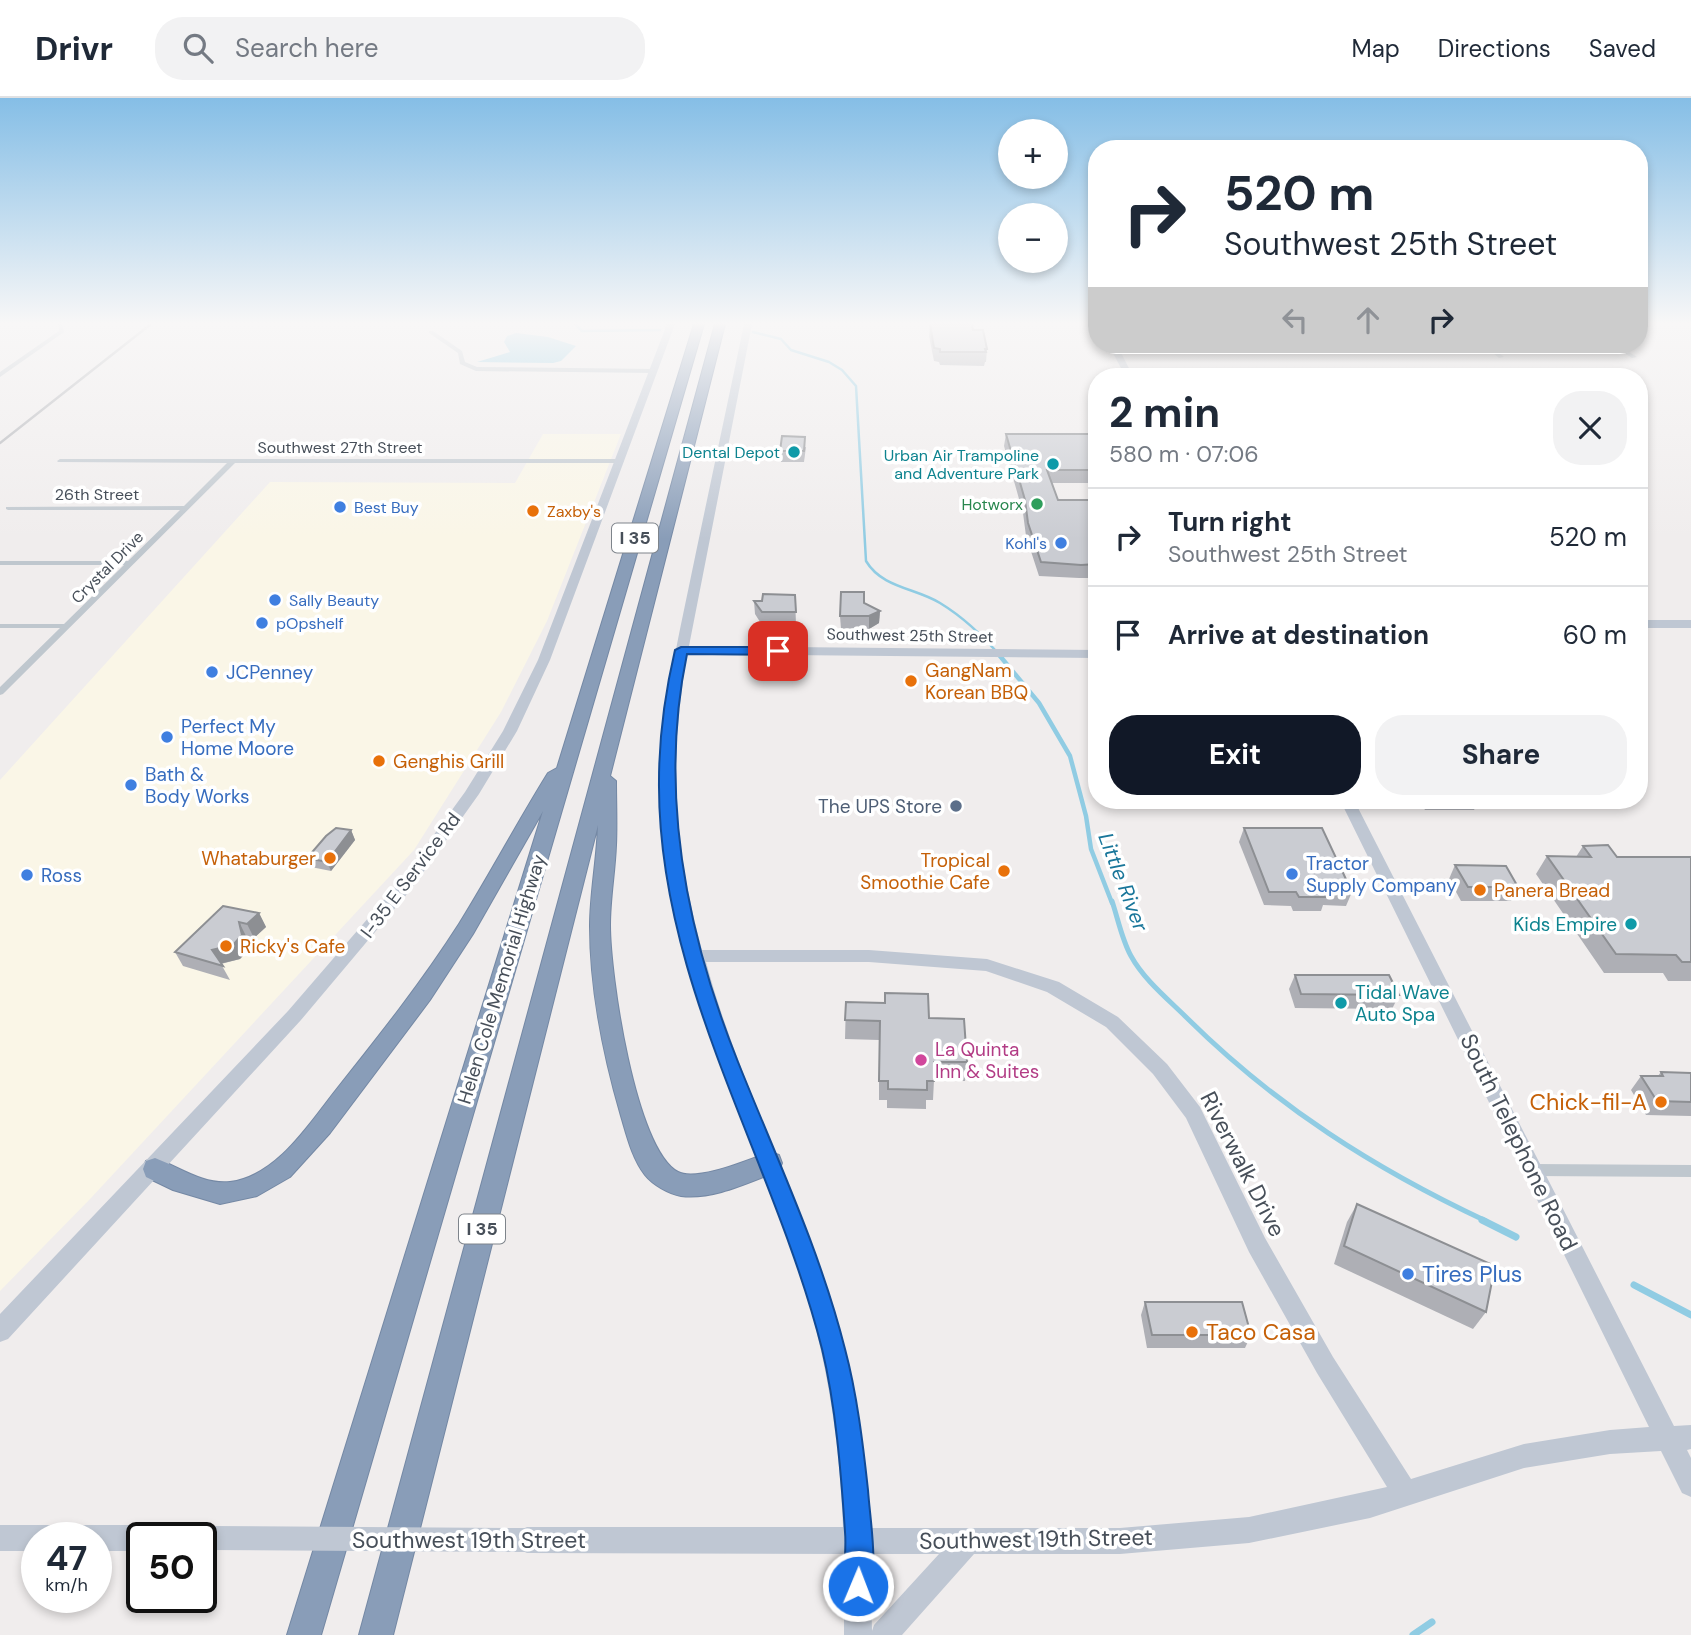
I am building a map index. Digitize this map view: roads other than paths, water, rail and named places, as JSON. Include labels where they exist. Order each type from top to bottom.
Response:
[{"type":"highway","name":"Helen Cole Memorial Highway","points":[[304,1635],[677,396]]},
{"type":"highway","name":"Helen Cole Memorial Highway","points":[[376,1635],[701,396]]},
{"type":"highway","points":[[607,751],[607,843],[600,925],[603,975],[610,1026],[623,1083],[644,1152],[668,1180],[681,1185],[715,1184],[770,1163]]},
{"type":"highway","points":[[155,1169],[204,1190],[230,1193],[261,1182],[290,1159],[368,1068],[419,1000],[465,930],[516,838],[570,752]]},
{"type":"street","name":"I-35 E Service Rd","points":[[0,1331],[263,1052],[384,913],[474,789],[510,732],[545,660],[645,396]]},
{"type":"street","points":[[733,396],[681,650],[670,717],[666,784],[670,836],[680,900],[694,957],[728,1059],[811,1275],[834,1351],[853,1465],[859,1541],[858,1635]]},
{"type":"street","name":"Southwest 27th Street","points":[[60,461],[621,461]]},
{"type":"street","name":"Crystal Drive","points":[[0,692],[233,461]]},
{"type":"street","name":"26th Street","points":[[8,508],[185,508]]},
{"type":"street","points":[[0,563],[130,563]]},
{"type":"street","points":[[1648,615],[1691,615]]},
{"type":"street","points":[[1648,624],[1691,624]]},
{"type":"street","points":[[0,626],[67,626]]},
{"type":"street","name":"Southwest 25th Street","points":[[681,650],[1088,654]]},
{"type":"street","name":"South Telephone Road","points":[[1352,809],[1482,1063],[1533,1170],[1679,1438],[1691,1484]]},
{"type":"street","name":"Riverwalk Drive","points":[[694,957],[869,956],[987,965],[1053,987],[1112,1023],[1160,1069],[1193,1113],[1263,1256],[1325,1365],[1406,1495]]},
{"type":"street","points":[[1533,1170],[1691,1171]]},
{"type":"street","name":"Southwest 19th Street","points":[[217,1538],[1120,1541],[1218,1534],[1357,1508],[1406,1495],[1524,1456],[1610,1442],[1679,1438]]},
{"type":"street","name":"Southwest 19th Street","points":[[0,1538],[126,1538]]},
{"type":"street","points":[[884,1635],[968,1541]]},
{"type":"waterway","name":"Little River","points":[[857,396],[866,561],[881,577],[931,598],[949,609],[973,628],[1002,658]]},
{"type":"waterway","name":"Little River","points":[[1000,656],[1039,703],[1070,756],[1086,816],[1091,849],[1112,903]]},
{"type":"waterway","name":"Little River","points":[[1112,901],[1125,943],[1136,965],[1157,989],[1222,1051],[1256,1080],[1328,1133],[1405,1180],[1486,1221]]},
{"type":"waterway","name":"Little River","points":[[1482,1220],[1516,1237]]},
{"type":"waterway","name":"Little River","points":[[1634,1285],[1691,1315]]},
{"type":"waterway","points":[[1413,1635],[1432,1622]]},
{"type":"railway","points":[[0,443],[60,396]]},
{"type":"place","name":"Dental Depot","points":[[794,452]]},
{"type":"place","name":"Urban Air Trampoline and Adventure Park","points":[[1053,464]]},
{"type":"place","name":"Hotworx","points":[[1037,504]]},
{"type":"place","name":"Best Buy","points":[[340,507]]},
{"type":"place","name":"Zaxby's","points":[[533,511]]},
{"type":"place","name":"Kohl's","points":[[1061,543]]},
{"type":"place","name":"Sally Beauty","points":[[275,600]]},
{"type":"place","name":"pOpshelf","points":[[262,623]]},
{"type":"place","name":"JCPenney","points":[[212,672]]},
{"type":"place","name":"GangNam Korean BBQ","points":[[911,681]]},
{"type":"place","name":"Perfect My Home Moore","points":[[167,737]]},
{"type":"place","name":"Genghis Grill","points":[[379,761]]},
{"type":"place","name":"Bath & Body Works","points":[[131,785]]},
{"type":"place","name":"The UPS Store","points":[[956,806]]},
{"type":"place","name":"Whataburger","points":[[330,858]]},
{"type":"place","name":"Tropical Smoothie Cafe","points":[[1004,871]]},
{"type":"place","name":"Tractor Supply Company","points":[[1292,874]]},
{"type":"place","name":"Ross","points":[[27,875]]},
{"type":"place","name":"Panera Bread","points":[[1480,890]]},
{"type":"place","name":"Kids Empire","points":[[1631,924]]},
{"type":"place","name":"Ricky's Cafe","points":[[226,946]]},
{"type":"place","name":"Tidal Wave Auto Spa","points":[[1341,1003]]},
{"type":"place","name":"La Quinta Inn & Suites","points":[[921,1060]]},
{"type":"place","name":"Chick-fil-A","points":[[1661,1102]]},
{"type":"place","name":"Tires Plus","points":[[1408,1274]]},
{"type":"place","name":"Taco Casa","points":[[1192,1332]]}]
